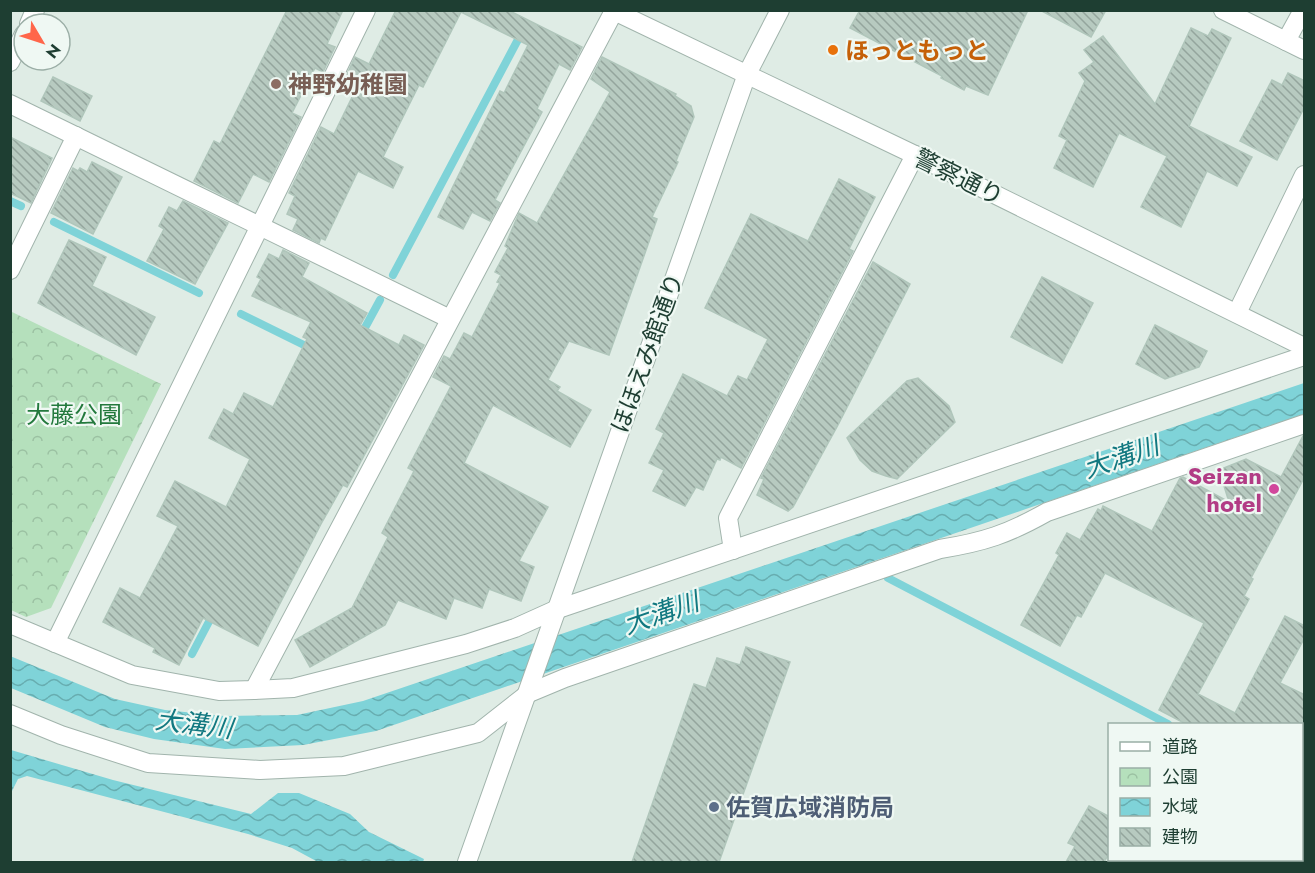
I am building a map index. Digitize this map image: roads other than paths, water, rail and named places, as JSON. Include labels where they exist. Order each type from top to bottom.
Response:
[{"type":"street","points":[[55,643],[366,10]]},
{"type":"street","name":"ほほえみ館通り","points":[[530,687],[555,610],[747,74],[780,10]]},
{"type":"street","points":[[1223,10],[1305,50]]},
{"type":"street","points":[[1286,41],[1303,10]]},
{"type":"street","points":[[255,690],[613,11]]},
{"type":"street","name":"警察通り","points":[[613,11],[915,155],[1305,346]]},
{"type":"street","points":[[10,104],[450,318]]},
{"type":"street","points":[[10,270],[76,136]]},
{"type":"street","points":[[733,550],[728,518],[915,155]]},
{"type":"street","points":[[1237,313],[1305,175]]},
{"type":"street","points":[[10,624],[132,675],[219,691],[293,688],[466,644],[514,628],[555,610],[1305,356]]},
{"type":"street","points":[[10,714],[61,735],[148,763],[260,770],[344,766],[478,733],[530,687],[940,549],[981,542],[1001,535],[1047,512],[1305,424]]},
{"type":"street","points":[[466,862],[530,687]]},
{"type":"water","name":"大溝川","points":[[1304,383],[1304,414],[376,731],[303,745],[225,749],[154,739],[105,727],[11,688],[10,656],[115,699],[165,710],[224,716],[297,715],[363,701]]},
{"type":"water","points":[[11,750],[113,780],[251,814],[278,793],[299,793],[350,814],[369,832],[424,859],[423,862],[318,862],[292,848],[248,834],[27,776],[18,779],[11,793]]},
{"type":"waterway","points":[[393,275],[522,32]]},
{"type":"waterway","points":[[10,201],[21,206]]},
{"type":"waterway","points":[[54,222],[199,293]]},
{"type":"waterway","points":[[361,335],[380,300]]},
{"type":"waterway","points":[[241,314],[312,349]]},
{"type":"waterway","points":[[888,578],[1166,723]]},
{"type":"waterway","points":[[192,654],[214,612]]},
{"type":"place","name":"ほっともっと","points":[[833,50]]},
{"type":"place","name":"神野幼稚園","points":[[276,84]]},
{"type":"place","name":"Seizan hotel","points":[[1274,489]]},
{"type":"place","name":"佐賀広域消防局","points":[[714,807]]},
{"type":"park label","name":"大藤公園","points":[[74,414]]}]
